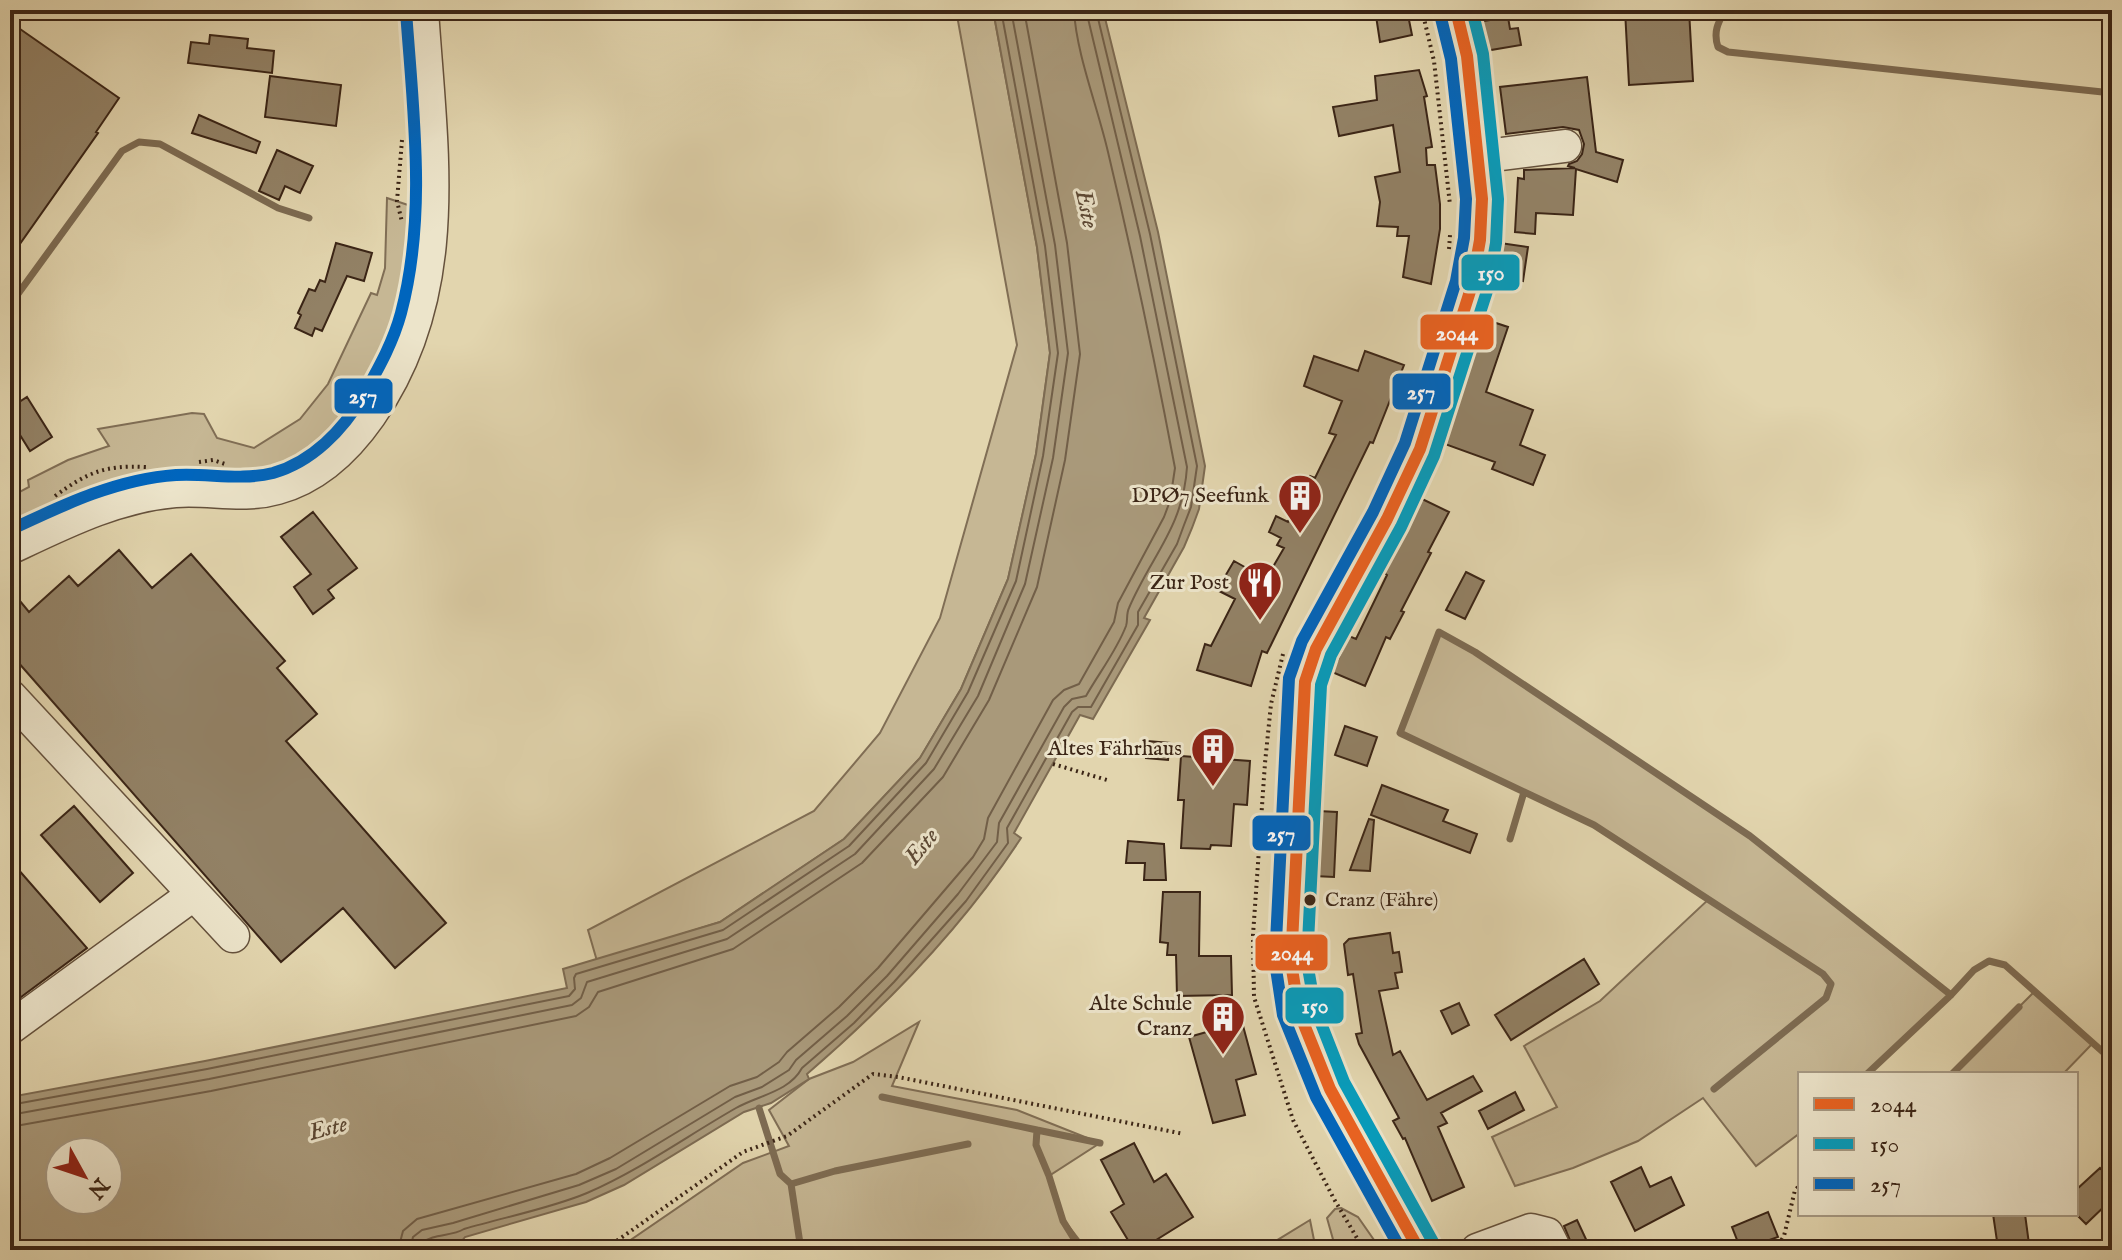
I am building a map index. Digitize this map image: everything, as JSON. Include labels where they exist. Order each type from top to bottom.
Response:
[{"type":"street","points":[[10,548],[98,508],[130,499],[177,491],[252,494],[292,484],[331,459],[361,428],[401,362],[422,302],[432,244],[433,188],[422,10]]},
{"type":"street","points":[[1419,1250],[1330,1089],[1299,1012],[1291,963],[1305,682],[1316,649],[1387,519],[1420,449],[1472,285],[1482,199],[1467,56],[1456,10]]},
{"type":"street","points":[[1478,157],[1565,146]]},
{"type":"street","points":[[10,696],[233,936]]},
{"type":"street","points":[[10,1028],[194,894]]},
{"type":"street","points":[[1477,1250],[1531,1230],[1547,1234],[1555,1250]]},
{"type":"path","points":[[1422,10],[1434,61],[1450,205]]},
{"type":"path","points":[[402,140],[397,201],[404,231]]},
{"type":"path","points":[[185,463],[213,460],[227,465]]},
{"type":"path","points":[[54,497],[97,469],[154,467]]},
{"type":"path","points":[[1053,764],[1107,780]]},
{"type":"path","points":[[1254,997],[1293,1120],[1364,1250]]},
{"type":"path","points":[[582,1250],[618,1240],[743,1152],[787,1136],[873,1074],[1184,1134]]},
{"type":"path","points":[[1775,1250],[1784,1236],[1798,1187]]},
{"type":"shaded area","points":[[956,10],[993,10],[1037,247],[1050,353],[1036,454],[1008,579],[961,689],[920,758],[844,839],[720,922],[597,961],[588,930],[814,811],[880,733],[940,618],[1017,345]]},
{"type":"shaded area","points":[[387,198],[417,208],[412,270],[387,350],[359,402],[329,441],[298,461],[232,484],[10,536],[10,497],[29,487],[28,480],[68,460],[109,446],[98,429],[192,413],[204,414],[217,438],[254,448],[300,419],[328,384],[371,293],[377,295],[385,268]]},
{"type":"shaded area","points":[[1439,632],[1475,652],[1750,836],[1951,995],[1869,1072],[1798,1072],[1798,1134],[1756,1166],[1703,1098],[1638,1141],[1573,1168],[1515,1186],[1492,1137],[1557,1107],[1524,1046],[1600,1001],[1709,899],[1594,825],[1400,733]]},
{"type":"shaded area","points":[[2035,991],[2093,1043],[2065,1072],[1954,1072]]},
{"type":"shaded area","points":[[919,1022],[892,1086],[1017,1110],[1100,1143],[1049,1176],[1061,1216],[1087,1250],[616,1250],[743,1163],[789,1146],[769,1110],[809,1079],[853,1062]]},
{"type":"shaded area","points":[[1341,1208],[1358,1217],[1381,1250],[1336,1250],[1327,1218],[1335,1209]]},
{"type":"shaded area","points":[[1310,1220],[1316,1250],[1261,1250]]},
{"type":"water","name":"Este","points":[[993,10],[1103,10],[1158,232],[1205,466],[1199,509],[1184,547],[1144,618],[1150,620],[1093,719],[1080,715],[1014,833],[1021,838],[949,934],[866,1021],[807,1074],[809,1079],[771,1103],[744,1112],[624,1185],[586,1202],[465,1237],[461,1242],[448,1241],[415,1250],[10,1250],[10,1097],[567,988],[563,969],[720,922],[844,839],[920,758],[961,689],[1008,579],[1036,454],[1050,353],[1037,247]]},
{"type":"building","points":[[1407,10],[1412,35],[1380,42],[1376,16]]},
{"type":"building","points":[[1625,10],[1689,10],[1693,81],[1629,85]]},
{"type":"building","points":[[1508,17],[1510,29],[1518,28],[1521,45],[1485,51],[1478,22]]},
{"type":"building","points":[[10,22],[119,98],[10,258]]},
{"type":"building","points":[[210,35],[248,39],[247,48],[274,51],[272,73],[188,63],[191,42],[209,44]]},
{"type":"building","points":[[1419,70],[1427,96],[1424,97],[1432,147],[1426,148],[1427,165],[1435,165],[1440,204],[1440,229],[1431,284],[1403,277],[1409,236],[1397,236],[1398,227],[1377,226],[1380,202],[1375,177],[1400,172],[1393,125],[1339,136],[1333,107],[1377,100],[1375,76]]},
{"type":"building","points":[[270,76],[341,85],[336,126],[265,117]]},
{"type":"building","points":[[1587,77],[1596,152],[1623,160],[1617,182],[1576,169],[1573,215],[1536,213],[1535,234],[1515,232],[1518,178],[1524,179],[1524,170],[1575,168],[1568,166],[1577,161],[1584,144],[1579,130],[1563,127],[1506,134],[1500,87]]},
{"type":"building","points":[[199,115],[260,142],[256,153],[192,133]]},
{"type":"building","points":[[277,150],[313,166],[300,193],[285,186],[279,200],[259,191]]},
{"type":"building","points":[[336,243],[372,253],[364,281],[347,276],[322,331],[315,328],[312,336],[295,328],[301,315],[298,313],[309,289],[315,291],[320,280],[325,282]]},
{"type":"building","points":[[1500,243],[1528,247],[1523,281],[1494,276]]},
{"type":"building","points":[[1481,318],[1508,327],[1486,392],[1533,410],[1520,445],[1545,455],[1533,485],[1492,469],[1495,462],[1442,443]]},
{"type":"building","points":[[1365,351],[1404,365],[1373,443],[1370,442],[1267,653],[1262,651],[1251,686],[1197,670],[1205,644],[1211,646],[1235,599],[1217,590],[1234,561],[1266,579],[1284,548],[1277,545],[1281,538],[1269,532],[1276,516],[1288,522],[1310,476],[1315,478],[1336,435],[1329,433],[1342,401],[1304,386],[1314,356],[1358,371]]},
{"type":"building","points":[[27,397],[52,437],[30,451],[10,419],[10,408]]},
{"type":"building","points":[[1418,497],[1449,512],[1401,611],[1404,612],[1390,639],[1386,637],[1365,686],[1332,672],[1349,636],[1356,639],[1387,575],[1384,573],[1407,529],[1404,528]]},
{"type":"building","points":[[313,512],[357,568],[328,590],[334,598],[313,614],[294,587],[311,574],[281,537]]},
{"type":"building","points":[[119,550],[152,588],[191,554],[285,661],[277,668],[317,714],[286,741],[446,923],[395,968],[343,908],[281,962],[10,653],[10,610],[20,601],[29,612],[69,576],[78,586]]},
{"type":"building","points":[[1466,572],[1484,581],[1465,619],[1446,610]]},
{"type":"building","points":[[1345,726],[1377,737],[1367,766],[1335,755]]},
{"type":"building","points":[[1147,741],[1170,743],[1168,760],[1146,758]]},
{"type":"building","points":[[1181,756],[1250,761],[1247,805],[1234,804],[1231,846],[1181,848],[1184,800],[1178,800]]},
{"type":"building","points":[[1382,785],[1448,810],[1443,821],[1477,834],[1470,853],[1371,815]]},
{"type":"building","points":[[74,806],[133,873],[100,902],[41,835]]},
{"type":"building","points":[[1318,811],[1337,812],[1334,877],[1314,876]]},
{"type":"building","points":[[1369,819],[1374,820],[1370,871],[1350,870]]},
{"type":"building","points":[[1128,841],[1164,844],[1166,880],[1144,880],[1145,863],[1126,863]]},
{"type":"building","points":[[10,860],[87,948],[13,1003],[10,1000]]},
{"type":"building","points":[[1163,892],[1200,892],[1199,956],[1231,956],[1232,995],[1177,996],[1176,955],[1167,955],[1168,943],[1160,942]]},
{"type":"building","points":[[1390,933],[1393,953],[1399,952],[1402,972],[1395,973],[1398,988],[1379,991],[1393,1055],[1400,1051],[1427,1100],[1473,1076],[1482,1091],[1441,1113],[1447,1123],[1438,1127],[1464,1187],[1432,1201],[1405,1138],[1393,1121],[1399,1118],[1356,1034],[1362,1033],[1353,974],[1348,975],[1344,944],[1349,939]]},
{"type":"building","points":[[1584,959],[1599,984],[1511,1040],[1495,1015]]},
{"type":"building","points":[[1459,1003],[1469,1025],[1452,1034],[1441,1011]]},
{"type":"building","name":"Alte Schule Cranz","points":[[1242,1022],[1256,1074],[1236,1080],[1245,1115],[1213,1123],[1189,1037]]},
{"type":"building","points":[[1515,1092],[1524,1110],[1488,1129],[1479,1111]]},
{"type":"building","points":[[1134,1143],[1154,1182],[1166,1174],[1193,1217],[1140,1250],[1134,1250],[1111,1212],[1124,1204],[1101,1160]]},
{"type":"building","points":[[1641,1167],[1650,1187],[1671,1177],[1684,1205],[1635,1231],[1611,1182]]},
{"type":"building","points":[[2100,1168],[2112,1180],[2112,1199],[2086,1224],[2078,1216],[2078,1188]]},
{"type":"building","points":[[1768,1212],[1778,1237],[1741,1250],[1732,1227]]},
{"type":"building","points":[[1993,1216],[2025,1216],[2029,1244],[1998,1248]]},
{"type":"building","points":[[1577,1220],[1591,1250],[1574,1250],[1564,1226]]},
{"type":"waterway","points":[[1725,10],[1718,23],[1716,37],[1718,47],[1728,52],[2112,93]]},
{"type":"waterway","points":[[10,301],[122,151],[139,142],[160,144],[278,208],[309,218]]},
{"type":"waterway","points":[[1714,1089],[1826,998],[1831,984],[1823,974],[1594,825],[1400,733],[1439,632],[1475,652],[1750,836],[1951,995]]},
{"type":"waterway","points":[[1510,839],[1524,792]]},
{"type":"waterway","points":[[1869,1072],[1974,970],[1989,961],[2005,965],[2112,1060]]},
{"type":"waterway","points":[[1954,1072],[2019,1007]]},
{"type":"waterway","points":[[882,1097],[1037,1130],[1036,1145],[1063,1221],[1081,1250]]},
{"type":"waterway","points":[[759,1108],[780,1174],[791,1184],[801,1250]]},
{"type":"waterway","points":[[1037,1130],[1100,1143]]},
{"type":"waterway","points":[[791,1184],[835,1171],[968,1144]]},
{"type":"transit line","name":"2044","points":[[1419,1250],[1330,1089],[1299,1012],[1291,963],[1305,682],[1316,649],[1387,519],[1420,449],[1472,285],[1480,240],[1482,199],[1467,56],[1456,10]]},
{"type":"transit line","name":"150","points":[[1433,1242],[1344,1082],[1315,1008],[1307,962],[1321,685],[1331,655],[1401,527],[1434,456],[1488,288],[1496,243],[1498,199],[1483,54],[1472,10]]},
{"type":"transit line","name":"257","points":[[10,530],[70,503],[154,477],[273,473],[313,453],[346,421],[380,366],[398,324],[409,276],[414,239],[416,163],[406,11]]},
{"type":"transit line","name":"257","points":[[1401,1250],[1316,1097],[1283,1015],[1275,962],[1289,678],[1302,641],[1373,512],[1405,443],[1456,281],[1464,238],[1466,199],[1451,59],[1440,14]]},
{"type":"place","name":"DPØ7 Seefunk","points":[[1300,535]]},
{"type":"place","name":"Zur Post","points":[[1260,622]]},
{"type":"place","name":"Altes Fährhaus","points":[[1213,788]]},
{"type":"place","name":"Cranz (Fähre)","points":[[1310,900]]},
{"type":"place","name":"Alte Schule Cranz","points":[[1223,1056]]}]
